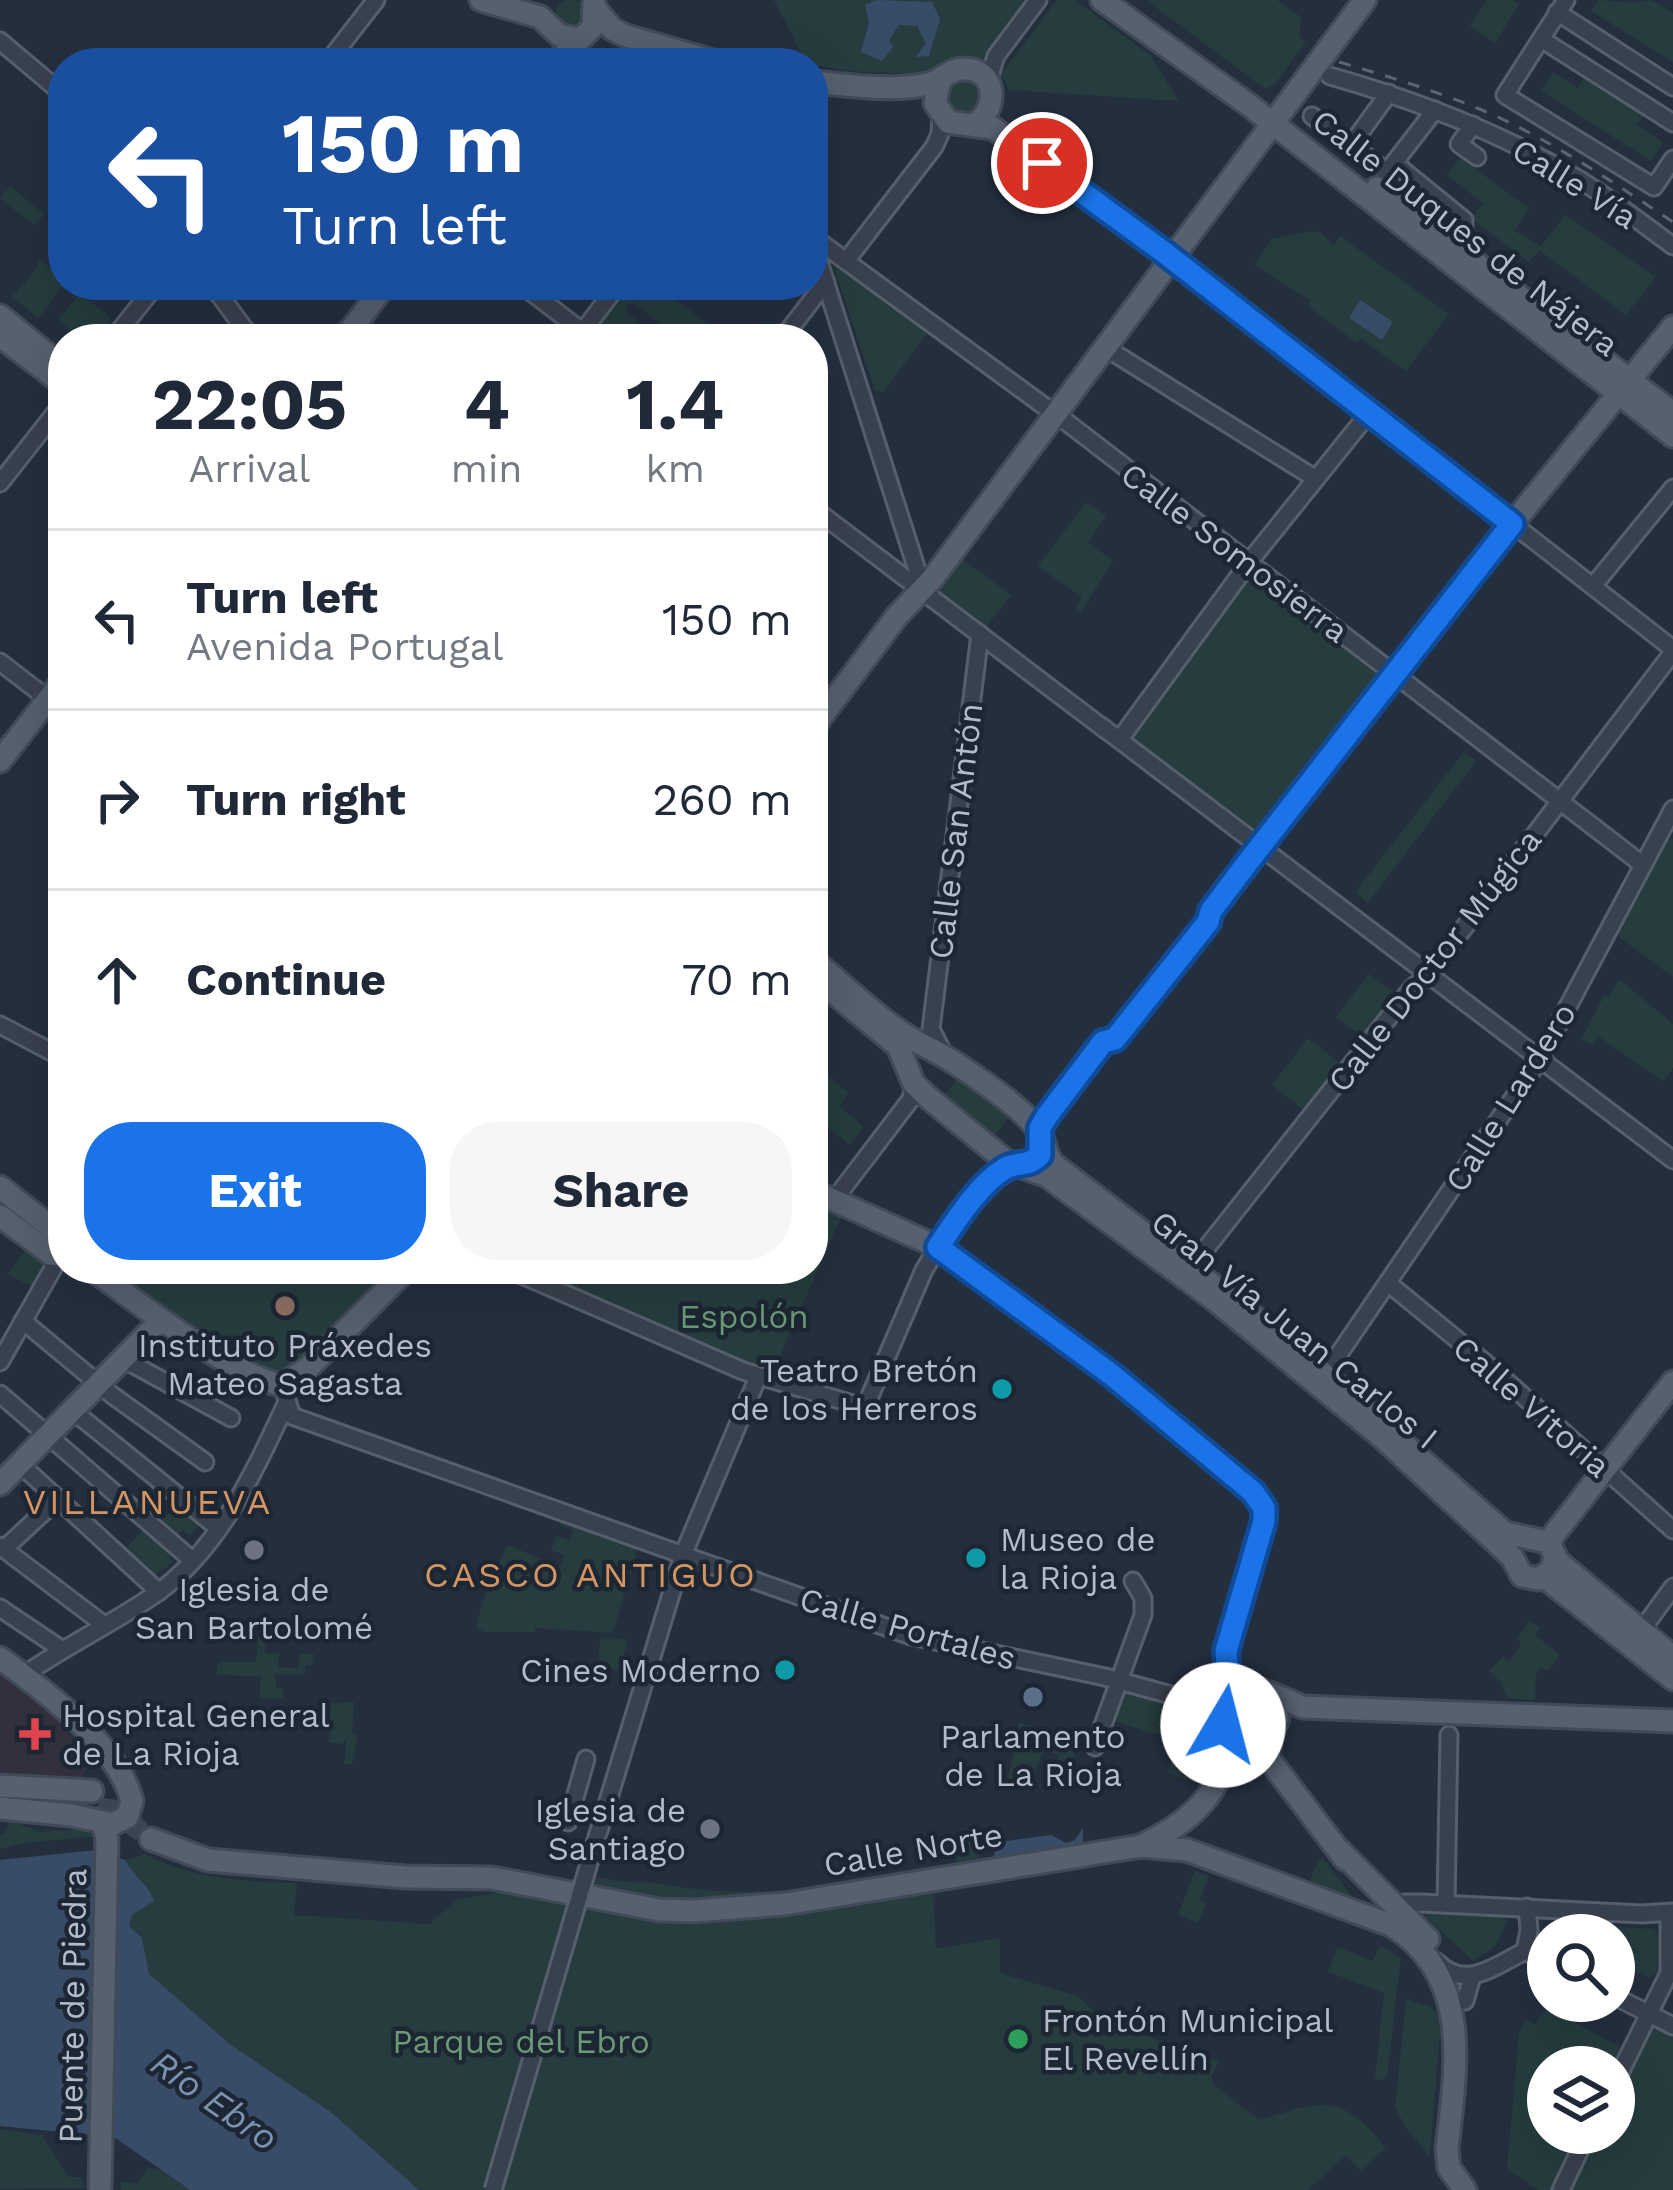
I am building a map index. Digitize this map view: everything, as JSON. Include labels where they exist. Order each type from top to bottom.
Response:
[{"type":"main road","points":[[481,0],[540,17],[559,35],[621,48]]},
{"type":"main road","points":[[550,48],[547,14],[552,0]]},
{"type":"main road","points":[[1102,0],[1271,120]]},
{"type":"main road","points":[[1123,0],[1271,120]]},
{"type":"main road","points":[[1052,412],[1106,348],[1354,0]]},
{"type":"main road","points":[[1271,120],[1365,0]]},
{"type":"main road","points":[[570,48],[593,27],[594,6]]},
{"type":"main road","points":[[594,6],[612,29],[670,48]]},
{"type":"main road","points":[[828,83],[880,87],[939,100],[957,126],[984,116],[992,94],[978,72],[964,69],[950,72],[939,100]]},
{"type":"main road","points":[[828,94],[939,100]]},
{"type":"main road","points":[[984,116],[1000,132],[1174,252]]},
{"type":"main road","name":"Calle Duques de Nájera","points":[[1271,120],[1454,245],[1625,387],[1673,436]]},
{"type":"main road","name":"Calle Duques de Nájera","points":[[1271,120],[1625,387],[1673,413]]},
{"type":"main road","points":[[828,708],[897,616],[923,591],[1174,252]]},
{"type":"main road","points":[[355,324],[374,300]]},
{"type":"main road","points":[[1625,387],[1638,358],[1673,313]]},
{"type":"main road","points":[[0,316],[48,355]]},
{"type":"main road","points":[[1261,845],[1673,327]]},
{"type":"main road","points":[[0,336],[48,373]]},
{"type":"main road","points":[[0,761],[48,699]]},
{"type":"main road","name":"Gran Vía Juan Carlos I","points":[[828,970],[930,1041],[1041,1140],[1053,1164],[1326,1373],[1517,1548]]},
{"type":"main road","name":"Gran Vía Juan Carlos I","points":[[828,988],[898,1046],[917,1084],[1011,1165],[1108,1220],[1278,1351],[1517,1548]]},
{"type":"main road","points":[[917,1084],[911,1058],[930,1041]]},
{"type":"main road","points":[[828,1197],[938,1247],[1011,1165],[1040,1155],[1041,1140]]},
{"type":"main road","points":[[0,1187],[48,1235]]},
{"type":"main road","points":[[0,1216],[48,1252]]},
{"type":"main road","points":[[112,1284],[161,1320],[286,1390],[392,1284]]},
{"type":"main road","points":[[0,1484],[161,1320]]},
{"type":"main road","points":[[1673,1382],[1604,1469],[1549,1560],[1522,1576],[1517,1548],[1533,1536],[1549,1560],[1673,1679]]},
{"type":"main road","points":[[1549,1560],[1673,1657]]},
{"type":"main road","points":[[0,1658],[117,1763],[132,1796],[112,1825]]},
{"type":"main road","points":[[1303,1707],[1272,1741],[1253,1745],[1238,1743],[1213,1710],[1241,1690],[1253,1689],[1303,1707],[1671,1720]]},
{"type":"main road","points":[[1270,1697],[1278,1712],[1272,1741],[1371,1898],[1367,1917]]},
{"type":"main road","name":"Calle Norte","points":[[288,1868],[492,1877],[659,1910],[738,1910],[1141,1846],[1178,1825],[1206,1799],[1226,1752],[1213,1710]]},
{"type":"main road","points":[[93,1739],[101,1764],[90,1808],[150,1852],[181,1866],[249,1874],[288,1868]]},
{"type":"main road","points":[[0,1786],[95,1788],[110,1780],[125,1786]]},
{"type":"main road","points":[[0,1797],[67,1803]]},
{"type":"main road","points":[[0,1808],[112,1825]]},
{"type":"main road","name":"Puente de Piedra","points":[[104,2190],[112,1825]]},
{"type":"main road","points":[[1178,1825],[1186,1850]]},
{"type":"main road","points":[[151,1839],[208,1860],[288,1868]]},
{"type":"main road","points":[[1141,1846],[1186,1850],[1367,1917],[1394,1915]]},
{"type":"main road","points":[[1340,1851],[1367,1875],[1394,1915],[1460,1986],[1447,2149],[1449,2168],[1465,2190]]},
{"type":"street","points":[[339,48],[376,0]]},
{"type":"street","points":[[964,69],[995,56],[1038,0]]},
{"type":"street","points":[[1673,87],[1562,6],[1541,39],[1673,123]]},
{"type":"street","name":"Calle Vía","points":[[1541,39],[1505,95],[1654,188],[1673,159]]},
{"type":"street","points":[[0,41],[48,81]]},
{"type":"street","points":[[988,82],[995,56]]},
{"type":"street","name":"Calle Vía","points":[[1330,76],[1474,125],[1573,176],[1673,246]]},
{"type":"street","points":[[1351,145],[1389,93]]},
{"type":"street","points":[[846,261],[934,147],[940,134],[939,100]]},
{"type":"street","points":[[1391,167],[1435,110]]},
{"type":"street","name":"Calle Duques de Nájera","points":[[1312,116],[1464,220],[1454,245]]},
{"type":"street","name":"Calle Vía","points":[[1474,125],[1459,144],[1477,157]]},
{"type":"street","name":"Calle Somosierra","points":[[828,250],[1052,412],[1643,865]]},
{"type":"street","points":[[1174,252],[1369,413],[1673,651]]},
{"type":"street","points":[[828,288],[923,591]]},
{"type":"street","points":[[125,324],[144,300]]},
{"type":"street","points":[[545,300],[580,324]]},
{"type":"street","points":[[794,324],[812,300]]},
{"type":"street","points":[[1106,348],[1316,479]]},
{"type":"street","points":[[1120,739],[1249,564],[1369,413]]},
{"type":"street","points":[[0,483],[48,423]]},
{"type":"street","points":[[1593,586],[1673,488]]},
{"type":"street","points":[[828,519],[1673,1160]]},
{"type":"street","name":"Calle San Antón","points":[[930,1041],[980,634]]},
{"type":"street","name":"Calle Doctor Múgica","points":[[1192,1266],[1412,988],[1429,974],[1673,651]]},
{"type":"street","points":[[0,662],[48,699]]},
{"type":"street","name":"Calle Lardero","points":[[1326,1373],[1540,1059],[1673,809]]},
{"type":"street","points":[[1041,1140],[1047,1116],[1103,1042],[1115,1039],[1154,990],[1261,845]]},
{"type":"street","points":[[0,1025],[48,1050]]},
{"type":"street","points":[[828,1191],[905,1108],[917,1084]]},
{"type":"street","points":[[543,1284],[758,1377],[856,1406],[866,1403],[938,1247],[1112,1375],[1253,1492],[1264,1508],[1226,1651],[1228,1677],[1241,1690]]},
{"type":"street","points":[[0,1362],[48,1275]]},
{"type":"street","name":"Calle Vitoria","points":[[1388,1283],[1494,1370],[1673,1530]]},
{"type":"street","points":[[23,1321],[100,1385],[206,1462]]},
{"type":"street","points":[[124,1360],[231,1418]]},
{"type":"street","points":[[493,2190],[683,1556],[758,1377]]},
{"type":"street","points":[[24,1676],[159,1592],[192,1560],[218,1528],[259,1460],[286,1390]]},
{"type":"street","name":"Calle Portales","points":[[286,1390],[292,1416],[911,1636],[1118,1681],[1213,1710]]},
{"type":"street","points":[[0,1394],[192,1560]]},
{"type":"street","points":[[73,1411],[218,1528]]},
{"type":"street","points":[[20,1464],[159,1592]]},
{"type":"street","points":[[59,1498],[2,1548],[103,1624]]},
{"type":"street","points":[[1095,1747],[1145,1605],[1133,1581]]},
{"type":"street","points":[[1641,1631],[1673,1587]]},
{"type":"street","points":[[0,1608],[61,1649]]},
{"type":"street","points":[[1446,1904],[1449,1735]]},
{"type":"street","points":[[568,1822],[586,1759]]},
{"type":"street","points":[[1394,1915],[1446,1904],[1671,1913],[1671,1974],[1632,2046]]},
{"type":"street","points":[[1460,1986],[1525,1951],[1526,1907]]},
{"type":"street","points":[[1635,2007],[1673,2026]]},
{"type":"street","points":[[1561,2190],[1578,2154]]},
{"type":"shaded area","name":"Hospital General de La Rioja","points":[[0,1676],[54,1715],[84,1753],[83,1777],[61,1781],[0,1775]]},
{"type":"green space","points":[[571,-1],[582,3],[586,14],[582,25],[571,29],[560,25],[556,14],[560,3]]},
{"type":"green space","points":[[774,0],[1038,0],[996,56],[912,74],[828,67],[828,48],[798,48]]},
{"type":"green space","points":[[1057,0],[1075,0],[1150,55],[1179,101],[1009,90],[1001,74]]},
{"type":"green space","points":[[1146,0],[1277,0],[1302,18],[1299,37],[1306,42],[1275,84],[1265,89]]},
{"type":"green space","points":[[1487,0],[1519,4],[1495,43],[1470,26]]},
{"type":"green space","points":[[1598,0],[1652,0],[1673,13],[1673,62],[1591,11]]},
{"type":"green space","points":[[1553,72],[1578,88],[1585,77],[1644,115],[1637,125],[1663,142],[1651,161],[1541,91]]},
{"type":"green space","points":[[961,81],[974,86],[979,99],[974,112],[961,117],[948,112],[943,99],[948,86]]},
{"type":"green space","points":[[1460,158],[1529,208],[1515,231],[1541,246],[1565,215],[1656,277],[1626,315],[1539,250],[1529,262],[1471,218],[1483,203],[1447,175]]},
{"type":"green space","points":[[10,186],[44,214],[35,226],[0,198]]},
{"type":"green space","points":[[1320,232],[1334,245],[1340,236],[1449,314],[1406,371],[1361,339],[1357,343],[1308,306],[1311,301],[1254,265],[1272,239]]},
{"type":"green space","points":[[40,259],[48,266],[51,300],[38,318],[12,296]]},
{"type":"green space","points":[[832,262],[928,332],[883,392],[875,390]]},
{"type":"green space","points":[[74,300],[89,300],[111,318],[106,324],[58,320]]},
{"type":"green space","points":[[613,300],[676,300],[708,324],[661,324],[634,303],[627,305],[627,313],[641,324],[595,324]]},
{"type":"green space","points":[[1086,502],[1106,516],[1088,542],[1113,561],[1081,612],[1075,608],[1082,597],[1038,566]]},
{"type":"green space","points":[[955,554],[1011,595],[985,628],[940,594],[937,580]]},
{"type":"green space","points":[[1249,564],[1395,674],[1261,846],[1120,739]]},
{"type":"green space","points":[[1464,752],[1476,761],[1368,903],[1355,892]]},
{"type":"green space","points":[[1673,839],[1673,977],[1614,933],[1663,840]]},
{"type":"green space","points":[[1369,974],[1396,994],[1362,1037],[1336,1017]]},
{"type":"green space","points":[[1619,979],[1673,1024],[1673,1068],[1663,1081],[1599,1037],[1592,1044],[1581,1039]]},
{"type":"green space","points":[[1308,1038],[1341,1064],[1305,1111],[1272,1085]]},
{"type":"green space","points":[[828,1076],[849,1093],[839,1106],[864,1127],[849,1145],[828,1127]]},
{"type":"green space","points":[[959,1077],[1009,1117],[990,1141],[940,1100]]},
{"type":"green space","name":"Espolón","points":[[828,1206],[843,1213],[828,1247]]},
{"type":"green space","points":[[25,1251],[47,1268],[33,1287],[7,1274]]},
{"type":"green space","points":[[131,1284],[377,1284],[294,1370],[282,1376]]},
{"type":"green space","name":"Espolón","points":[[555,1284],[812,1284],[771,1376]]},
{"type":"green space","points":[[178,1501],[203,1520],[190,1536],[183,1530],[172,1541],[152,1523],[158,1514],[165,1518]]},
{"type":"green space","points":[[564,1515],[640,1540],[613,1633],[535,1628],[535,1632],[484,1632],[476,1627],[507,1545],[560,1566],[564,1555],[551,1550],[556,1536],[570,1540],[573,1530],[560,1525]]},
{"type":"green space","points":[[146,1527],[175,1549],[169,1558],[174,1562],[153,1576],[123,1551]]},
{"type":"green space","points":[[1530,1621],[1540,1628],[1535,1635],[1560,1655],[1548,1671],[1541,1667],[1536,1675],[1535,1700],[1507,1698],[1500,1681],[1489,1671],[1503,1657],[1508,1661],[1521,1645],[1517,1637]]},
{"type":"green space","points":[[266,1634],[265,1653],[279,1654],[278,1667],[298,1668],[300,1654],[314,1654],[305,1674],[275,1675],[276,1688],[284,1689],[283,1698],[259,1699],[261,1676],[216,1675],[218,1662],[256,1662],[259,1635]]},
{"type":"green space","points":[[600,1638],[627,1639],[621,1670],[598,1667]]},
{"type":"green space","points":[[1120,1690],[1172,1706],[1162,1736],[1111,1720]]},
{"type":"green space","points":[[354,1702],[352,1733],[358,1735],[352,1765],[344,1764],[347,1736],[343,1744],[329,1742],[331,1703]]},
{"type":"green space","points":[[1187,1713],[1201,1718],[1208,1745],[1197,1762],[1201,1777],[1196,1783],[1167,1773]]},
{"type":"green space","points":[[1019,1723],[1079,1739],[1065,1786],[1054,1784],[1058,1755],[1043,1750],[1030,1790],[1006,1789]]},
{"type":"green space","points":[[9,1820],[40,1832],[81,1829],[98,1836],[0,1849],[0,1835]]},
{"type":"green space","points":[[977,1838],[978,1865],[959,1869],[952,1842]]},
{"type":"green space","name":"Parque del Ebro","points":[[145,1854],[199,1873],[297,1883],[294,1915],[429,1924],[458,1899],[517,1890],[621,1911],[645,1921],[680,1924],[771,1917],[933,1885],[936,1949],[1000,1938],[1000,1973],[1078,1996],[1103,2021],[1219,2061],[1211,2078],[1214,2085],[1259,2120],[1315,2105],[1329,2106],[1355,2117],[1386,2148],[1361,2171],[1346,2155],[1308,2190],[419,2190],[331,2112],[231,2045],[148,1974],[142,1938],[129,1926],[134,1877],[125,1860]]},
{"type":"green space","points":[[1322,1857],[1358,1904],[1308,1891]]},
{"type":"green space","points":[[1195,1871],[1209,1876],[1198,1923],[1178,1915]]},
{"type":"green space","points":[[595,1876],[761,1891],[762,1896],[690,1905],[590,1892]]},
{"type":"green space","points":[[1424,1908],[1499,1913],[1507,1922],[1496,1946],[1473,1961],[1427,1918]]},
{"type":"green space","points":[[1635,1928],[1654,1929],[1659,1937],[1657,1973],[1649,1978],[1635,1971]]},
{"type":"green space","points":[[1380,1945],[1401,1958],[1383,2080],[1375,2079],[1384,1993],[1328,1972],[1337,1947],[1373,1961]]},
{"type":"green space","points":[[1406,1999],[1431,2007],[1441,2020],[1430,2156],[1395,2107]]},
{"type":"green space","points":[[1525,2020],[1573,2022],[1618,2046],[1527,2046],[1527,2154],[1574,2154],[1555,2190],[1538,2190],[1507,2169],[1519,2033]]},
{"type":"green space","points":[[1644,2022],[1673,2037],[1673,2190],[1561,2190],[1579,2154],[1635,2154],[1632,2046]]},
{"type":"green space","points":[[0,2129],[42,2135],[68,2177],[81,2177],[85,2188],[0,2189]]},
{"type":"green space","points":[[148,2168],[160,2170],[190,2190],[121,2190],[120,2182],[138,2183]]},
{"type":"water","points":[[877,0],[932,2],[940,19],[929,56],[916,57],[926,43],[917,26],[899,25],[889,40],[893,47],[882,61],[861,52],[869,22],[865,5]]},
{"type":"water","points":[[1360,300],[1393,322],[1382,340],[1349,318]]},
{"type":"water","points":[[1249,1702],[1259,1706],[1263,1716],[1259,1726],[1249,1730],[1239,1726],[1235,1716],[1239,1706]]},
{"type":"water","points":[[1083,1828],[1083,1845],[995,1858],[993,1843],[1051,1835],[1066,1843],[1075,1840]]},
{"type":"water","name":"Río Ebro","points":[[97,1850],[125,1860],[154,1901],[132,1915],[129,1926],[142,1938],[149,1974],[231,2045],[331,2112],[419,2190],[190,2190],[114,2137],[0,2126],[0,1860]]},
{"type":"tunnel","points":[[67,1803],[113,1810],[151,1839]]},
{"type":"railway","points":[[1339,62],[1471,105],[1513,124],[1673,222]]},
{"type":"place","name":"Instituto Práxedes Mateo Sagasta","points":[[285,1306]]},
{"type":"place","name":"Teatro Bretón de los Herreros","points":[[1002,1389]]},
{"type":"place","name":"Iglesia de San Bartolomé","points":[[254,1550]]},
{"type":"place","name":"Museo de la Rioja","points":[[976,1558]]},
{"type":"place","name":"Cines Moderno","points":[[785,1670]]},
{"type":"place","name":"Parlamento de La Rioja","points":[[1033,1697]]},
{"type":"place","name":"Hospital General de La Rioja","points":[[35,1734]]},
{"type":"place","name":"Iglesia de Santiago","points":[[710,1829]]},
{"type":"place","name":"Frontón Municipal El Revellín","points":[[1018,2039]]},
{"type":"district","name":"VILLANUEVA","points":[[148,1501]]},
{"type":"district","name":"CASCO ANTIGUO","points":[[591,1574]]},
{"type":"route","points":[[1042,163],[1512,524],[1248,862],[1211,911],[1208,922],[1115,1039],[1103,1042],[1047,1116],[1040,1128],[1040,1155],[994,1178],[938,1247],[1112,1375],[1253,1492],[1264,1508],[1226,1651],[1228,1677],[1241,1690],[1226,1702],[1223,1725]]}]
